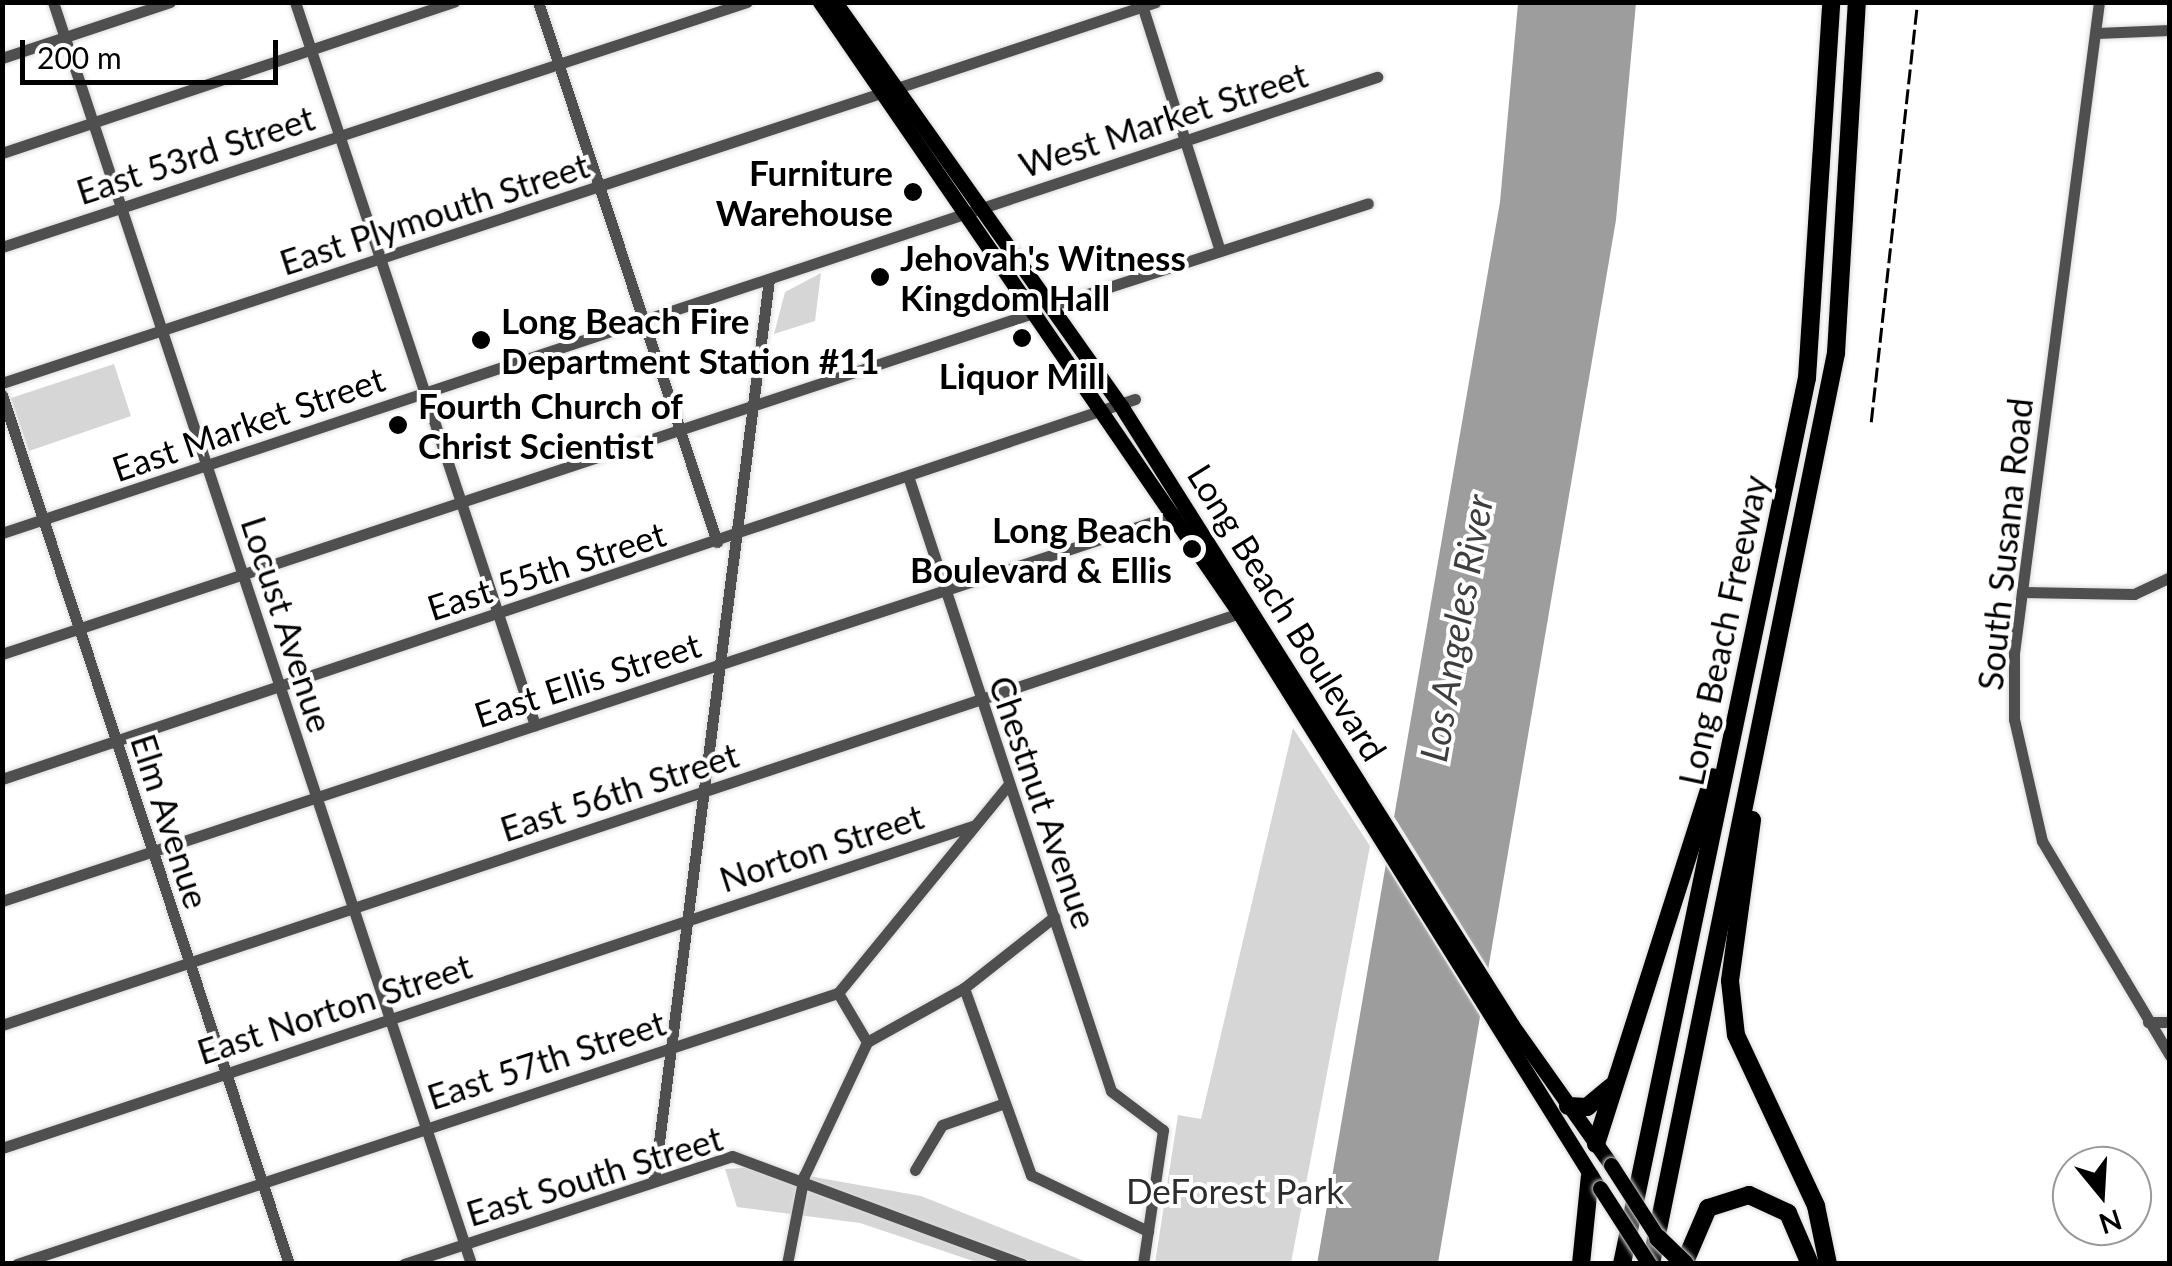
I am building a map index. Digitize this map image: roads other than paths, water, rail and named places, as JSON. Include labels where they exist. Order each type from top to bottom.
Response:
[{"type":"highway","name":"Long Beach Freeway","points":[[1622,1264],[1806,378],[1830,2]]},
{"type":"highway","name":"Long Beach Freeway","points":[[1650,1263],[1720,905],[1766,727],[1836,353],[1857,2]]},
{"type":"highway","points":[[1596,1144],[1742,691]]},
{"type":"highway","points":[[1766,727],[1732,1007],[1742,1055],[1816,1206],[1828,1264]]},
{"type":"highway","points":[[1568,1106],[1600,1101],[1614,1083]]},
{"type":"highway","points":[[1581,1264],[1595,1182]]},
{"type":"highway","points":[[1658,1238],[1685,1264],[1708,1208],[1750,1194],[1788,1213],[1810,1264]]},
{"type":"main road","name":"Long Beach Boulevard","points":[[820,2],[889,90],[1043,309],[1121,406],[1189,509],[1246,611],[1507,1029],[1595,1182],[1650,1263]]},
{"type":"main road","name":"Long Beach Boulevard","points":[[835,2],[889,90]]},
{"type":"main road","name":"Long Beach Boulevard","points":[[1121,406],[1173,515],[1246,611]]},
{"type":"main road","name":"Long Beach Boulevard","points":[[1507,1029],[1611,1165],[1674,1264]]},
{"type":"main road","points":[[1595,1182],[1596,1144]]},
{"type":"street","name":"Locust Avenue","points":[[54,2],[471,1264]]},
{"type":"street","points":[[2,58],[170,2]]},
{"type":"street","points":[[295,2],[535,725]]},
{"type":"street","points":[[2,153],[454,2]]},
{"type":"street","points":[[538,2],[716,542]]},
{"type":"street","name":"East 53rd Street","points":[[2,247],[748,2]]},
{"type":"street","name":"South Susana Road","points":[[2099,2],[2012,694],[2030,804],[2058,875],[2148,1022],[2167,1046]]},
{"type":"street","points":[[1146,4],[1220,251]]},
{"type":"street","name":"East Plymouth Street","points":[[2,384],[1146,4]]},
{"type":"street","points":[[2096,32],[2170,30]]},
{"type":"street","name":"West Market Street","points":[[973,210],[1377,78]]},
{"type":"street","points":[[2,654],[1368,202]]},
{"type":"street","name":"East Market Street","points":[[2,533],[973,210]]},
{"type":"street","points":[[654,1181],[683,921],[769,279]]},
{"type":"street","name":"Elm Avenue","points":[[2,395],[289,1264]]},
{"type":"street","name":"East 55th Street","points":[[2,779],[1121,406]]},
{"type":"street","name":"Chestnut Avenue","points":[[909,478],[1111,1091],[1156,1119],[1163,1130],[1148,1231]]},
{"type":"street","name":"East Ellis Street","points":[[2,901],[1189,509]]},
{"type":"street","points":[[2022,592],[2134,594],[2170,576]]},
{"type":"street","name":"East 56th Street","points":[[2,1024],[1246,611]]},
{"type":"street","points":[[867,1042],[838,993],[1008,785]]},
{"type":"street","name":"Norton Street","points":[[683,921],[976,825]]},
{"type":"street","points":[[786,1264],[804,1176],[867,1042],[964,988],[1054,917]]},
{"type":"street","name":"East Norton Street","points":[[2,1148],[683,921]]},
{"type":"street","points":[[964,988],[1002,1104],[1037,1181],[1148,1231],[1142,1264]]},
{"type":"street","name":"East 57th Street","points":[[17,1264],[838,993]]},
{"type":"street","points":[[2148,1022],[2170,1022]]},
{"type":"street","points":[[915,1170],[942,1126],[1002,1104]]},
{"type":"street","name":"East South Street","points":[[404,1264],[732,1156],[804,1176],[1023,1264]]},
{"type":"water","name":"Los Angeles River","points":[[1518,3],[1636,3],[1616,220],[1438,1263],[1317,1264],[1500,202]]},
{"type":"railway","points":[[1871,422],[1917,2]]},
{"type":"place","name":"Furniture Warehouse","points":[[913,192]]},
{"type":"place","name":"Jehovah's Witness Kingdom Hall","points":[[880,277]]},
{"type":"place","name":"Liquor Mill","points":[[1022,338]]},
{"type":"place","name":"Long Beach Fire Department Station #11","points":[[481,340]]},
{"type":"place","name":"Fourth Church of Christ Scientist","points":[[398,425]]},
{"type":"place","name":"Long Beach Boulevard & Ellis","points":[[1192,549]]},
{"type":"park label","name":"DeForest Park","points":[[1235,1190]]}]
